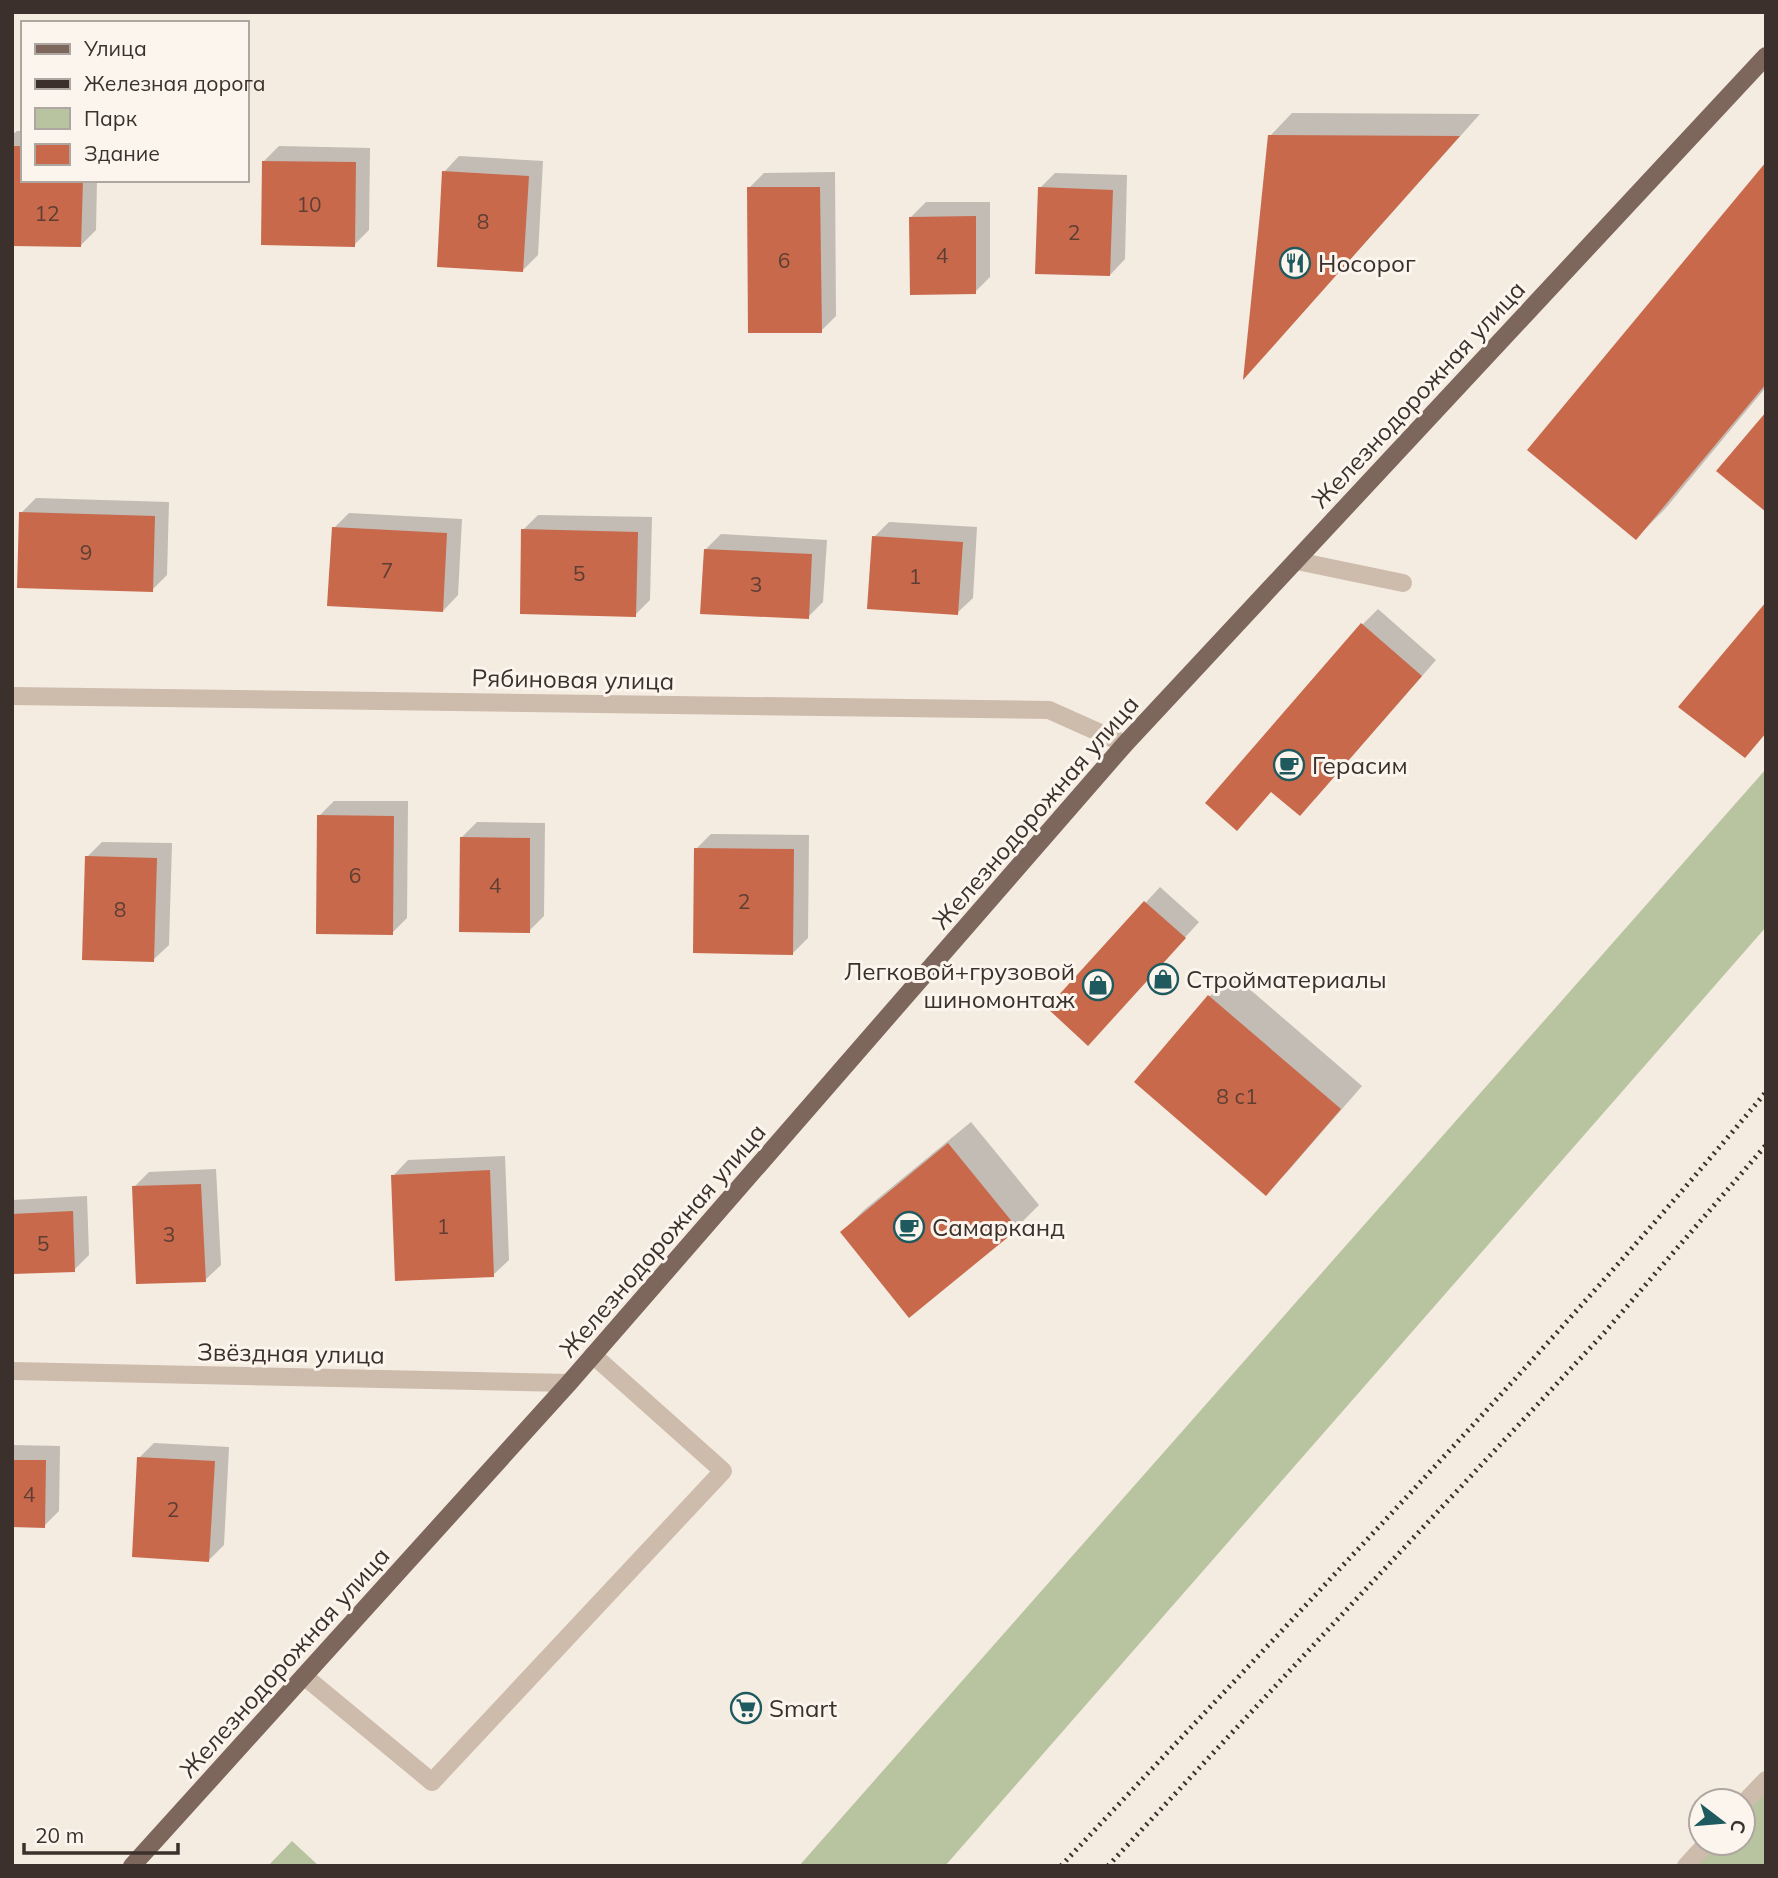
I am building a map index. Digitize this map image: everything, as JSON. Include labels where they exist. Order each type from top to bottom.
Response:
[{"type":"main road","name":"Железнодорожная улица","points":[[132,1866],[569,1383],[1125,744],[1766,56]]},
{"type":"street","points":[[1297,561],[1403,583]]},
{"type":"street","name":"Рябиновая улица","points":[[12,696],[1049,710],[1125,744]]},
{"type":"street","points":[[304,1676],[432,1782],[723,1471],[593,1355]]},
{"type":"street","name":"Звёздная улица","points":[[12,1371],[569,1383]]},
{"type":"green space","points":[[1766,769],[1766,927],[945,1866],[799,1866]]},
{"type":"green space","points":[[1766,1779],[1766,1866],[1685,1866],[1693,1857],[1757,1857],[1757,1789]]},
{"type":"green space","points":[[292,1841],[319,1866],[268,1866]]},
{"type":"building","points":[[1268,135],[1460,136],[1243,380]]},
{"type":"building","points":[[12,146],[21,146],[21,182],[83,182],[81,247],[12,246]]},
{"type":"building","points":[[262,161],[356,162],[355,247],[261,245]]},
{"type":"building","points":[[1766,162],[1766,384],[1636,540],[1527,450]]},
{"type":"building","points":[[442,171],[529,176],[523,272],[437,267]]},
{"type":"building","points":[[747,187],[820,187],[822,333],[748,333]]},
{"type":"building","points":[[1038,187],[1113,190],[1110,276],[1035,274]]},
{"type":"building","points":[[976,216],[976,294],[910,295],[909,217]]},
{"type":"building","points":[[1766,412],[1766,512],[1716,471]]},
{"type":"building","points":[[19,512],[155,516],[153,592],[17,588]]},
{"type":"building","points":[[332,527],[447,533],[443,612],[327,606]]},
{"type":"building","points":[[521,529],[638,532],[636,617],[520,614]]},
{"type":"building","points":[[872,536],[963,542],[958,615],[867,609]]},
{"type":"building","points":[[704,549],[812,554],[809,619],[700,614]]},
{"type":"building","points":[[1766,602],[1766,733],[1745,758],[1678,707]]},
{"type":"building","points":[[1361,623],[1422,676],[1300,816],[1271,792],[1237,831],[1205,803]]},
{"type":"building","points":[[317,815],[394,816],[393,935],[316,934]]},
{"type":"building","points":[[460,837],[530,838],[530,933],[459,932]]},
{"type":"building","points":[[694,848],[794,849],[793,955],[693,953]]},
{"type":"building","points":[[85,856],[157,858],[154,962],[82,960]]},
{"type":"building","points":[[1144,901],[1186,938],[1088,1046],[1047,1008]]},
{"type":"building","points":[[1208,995],[1341,1109],[1266,1196],[1134,1082]]},
{"type":"building","points":[[948,1143],[1018,1229],[909,1318],[840,1232]]},
{"type":"building","points":[[490,1170],[494,1277],[395,1281],[391,1175]]},
{"type":"building","points":[[201,1184],[206,1282],[136,1284],[132,1186]]},
{"type":"building","points":[[73,1211],[75,1272],[12,1274],[12,1214]]},
{"type":"building","points":[[137,1457],[215,1461],[209,1562],[132,1557]]},
{"type":"building","points":[[12,1460],[46,1460],[45,1528],[12,1527]]},
{"type":"railway","points":[[1061,1866],[1507,1387],[1595,1290],[1766,1092]]},
{"type":"railway","points":[[1108,1866],[1604,1333],[1766,1145]]},
{"type":"place","name":"Носорог","points":[[1295,263]]},
{"type":"place","name":"Герасим","points":[[1289,765]]},
{"type":"place","name":"Стройматериалы","points":[[1163,979]]},
{"type":"place","name":"Легковой+грузовой шиномонтаж","points":[[1098,985]]},
{"type":"place","name":"Самарканд","points":[[909,1227]]},
{"type":"place","name":"Smart","points":[[746,1708]]}]
